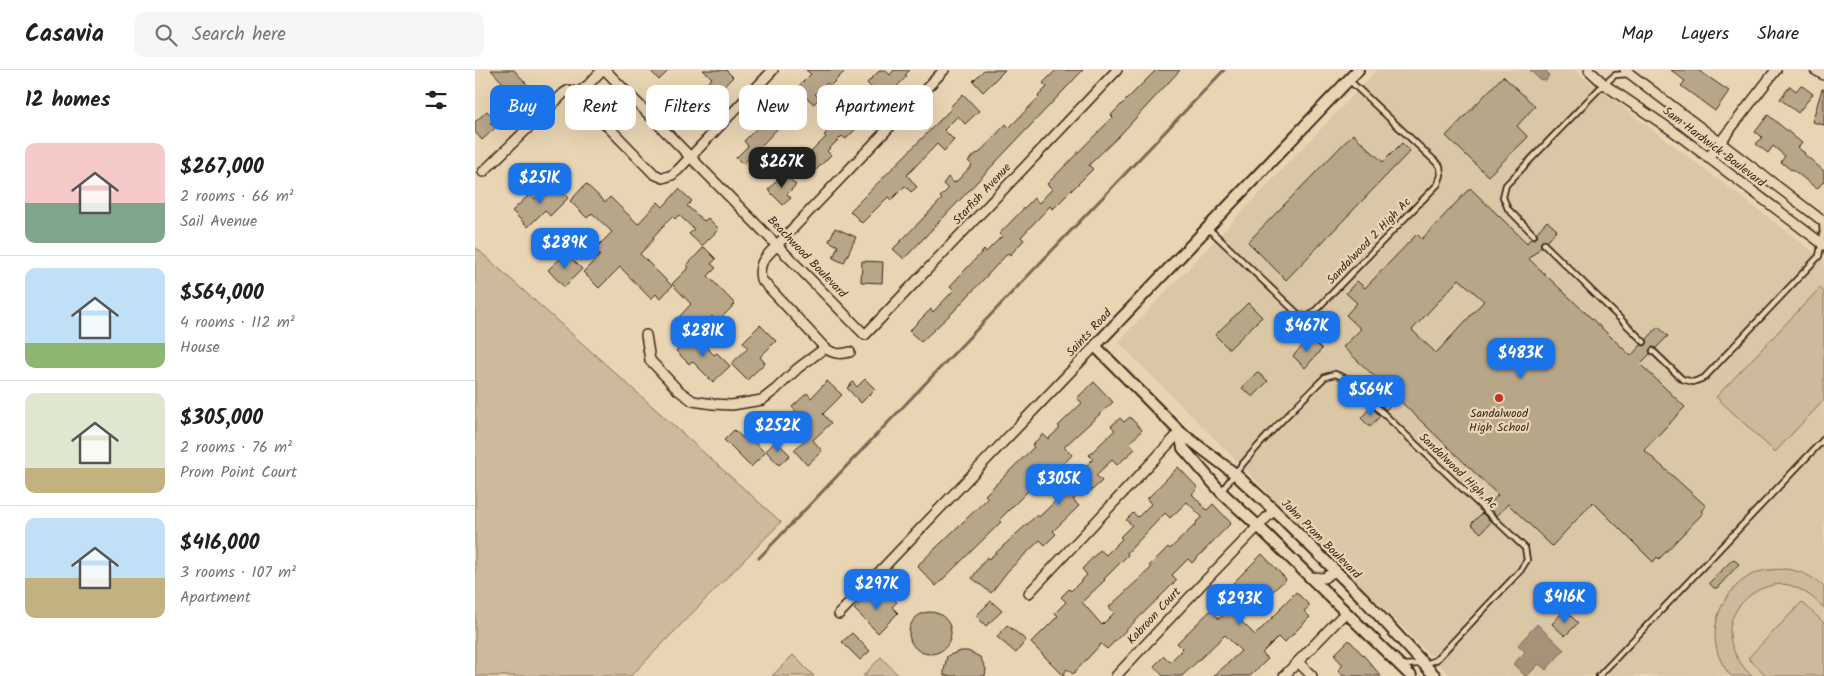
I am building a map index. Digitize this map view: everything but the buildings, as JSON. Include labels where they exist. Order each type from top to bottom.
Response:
[{"type":"street","points":[[588,85],[603,70]]},
{"type":"street","name":"Beachwood Boulevard","points":[[603,70],[778,244],[865,335]]},
{"type":"street","points":[[611,130],[654,174],[663,178],[672,175],[773,70]]},
{"type":"street","points":[[850,352],[843,354],[832,353],[825,348],[761,279],[759,271],[762,262],[944,70]]},
{"type":"street","name":"Starfish Avenue","points":[[865,335],[1117,70]]},
{"type":"street","name":"Saints Road","points":[[839,614],[1358,70]]},
{"type":"street","name":"Sam Hardwick Boulevard","points":[[1589,70],[1605,85],[1673,131],[1823,244]]},
{"type":"street","points":[[1708,158],[1776,70]]},
{"type":"street","points":[[1815,70],[1824,75]]},
{"type":"street","name":"Sam Hardwick Boulevard","points":[[1627,72],[1823,221]]},
{"type":"street","points":[[483,172],[565,92]]},
{"type":"street","points":[[646,336],[650,360],[678,390],[693,401],[713,404],[732,405],[762,400],[798,368],[825,348]]},
{"type":"street","name":"John Prom Boulevard","points":[[1095,346],[1179,432],[1235,473],[1274,510],[1362,597],[1435,676]]},
{"type":"street","points":[[1029,593],[1179,432]]},
{"type":"street","name":"John Prom Boulevard","points":[[1179,432],[1183,448],[1221,492],[1411,676]]},
{"type":"street","name":"Kabroon Court","points":[[1116,676],[1274,510]]},
{"type":"street","points":[[1310,577],[1324,578],[1335,571]]},
{"type":"street","points":[[1284,676],[1346,612]]},
{"type":"street","points":[[1298,662],[1311,676]]},
{"type":"lane","points":[[1534,235],[1508,209],[1503,197],[1506,185],[1599,89],[1615,75],[1627,72]]},
{"type":"lane","name":"Sandalwood 2 High Ac","points":[[1207,227],[1299,315],[1307,317],[1313,314],[1438,184],[1441,176],[1440,166],[1349,80]]},
{"type":"lane","points":[[1653,351],[1682,379],[1693,382],[1704,378],[1819,256],[1823,244],[1823,221]]},
{"type":"lane","points":[[1543,244],[1644,342]]},
{"type":"lane","name":"Sandalwood High Ac","points":[[1221,492],[1235,473],[1271,433],[1325,377],[1335,374],[1347,379],[1525,548],[1527,560],[1520,571],[1436,660],[1422,663]]},
{"type":"lane","points":[[1599,676],[1824,439]]},
{"type":"lane","points":[[1393,658],[1406,665],[1422,663]]},
{"type":"shaded area","name":"Sandalwood High School","points":[[1377,70],[1574,70],[1824,260],[1824,676],[1451,676],[1118,342]]},
{"type":"shaded area","points":[[1530,70],[1546,70],[1549,75],[1546,81],[1540,80]]},
{"type":"shaded area","points":[[475,247],[781,522],[631,676],[475,676]]},
{"type":"shaded area","points":[[1820,288],[1824,292],[1824,400],[1775,452],[1716,397]]},
{"type":"shaded area","points":[[1785,569],[1806,575],[1824,587],[1824,608],[1808,594],[1789,585],[1769,586],[1751,595],[1736,610],[1732,619],[1730,636],[1736,655],[1752,676],[1731,676],[1722,663],[1717,650],[1715,635],[1721,607],[1739,584],[1751,575],[1763,571]]},
{"type":"shaded area","points":[[1802,602],[1824,623],[1824,676],[1767,676],[1748,658]]},
{"type":"shaded area","points":[[1537,624],[1564,650],[1546,670],[1539,664],[1525,676],[1513,664],[1525,652],[1518,645]]},
{"type":"shaded area","points":[[793,655],[814,676],[772,676]]},
{"type":"shaded area","points":[[881,657],[899,676],[863,676]]},
{"type":"waterway","points":[[759,558],[1224,70]]},
{"type":"place","name":"Sandalwood High School","points":[[1499,398]]}]
